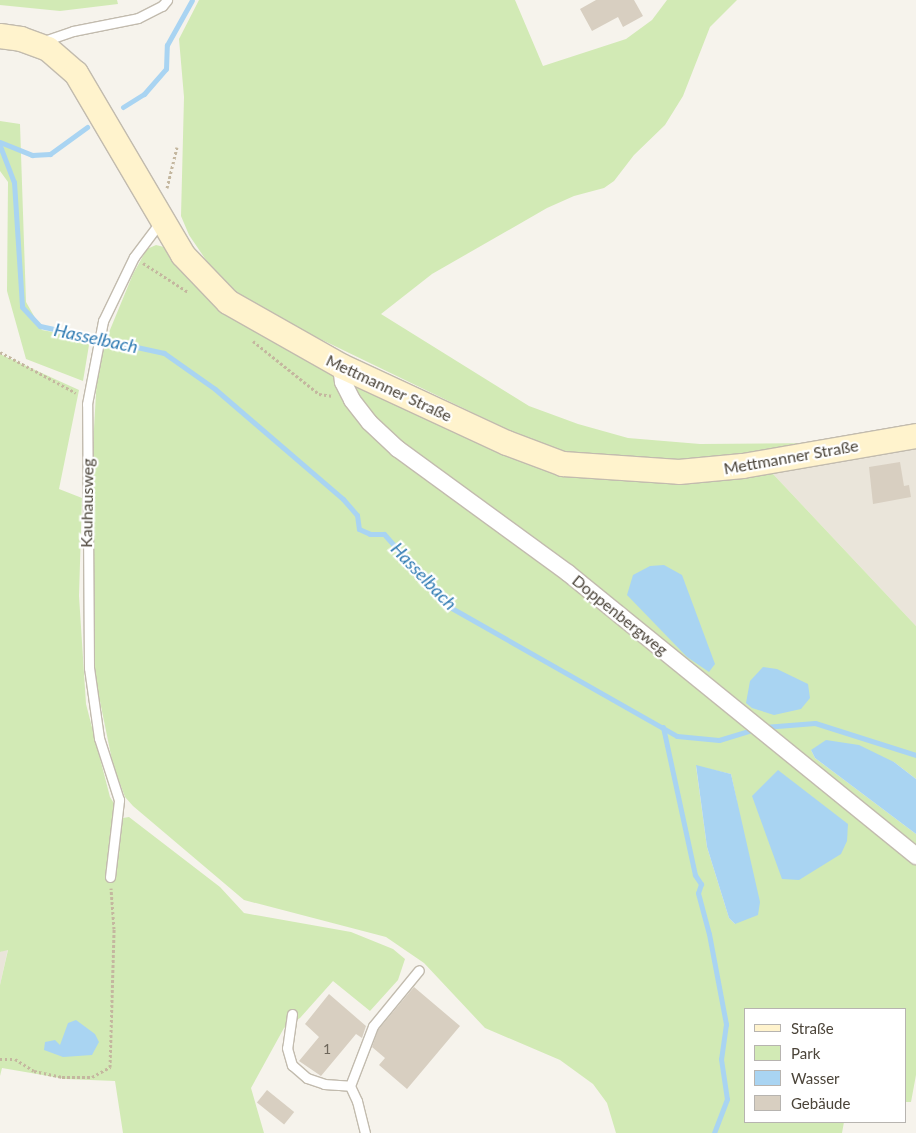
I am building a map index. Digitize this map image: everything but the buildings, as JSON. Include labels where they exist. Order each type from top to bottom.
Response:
[{"type":"main road","name":"Mettmanner Straße","points":[[0,36],[36,44],[58,57],[76,74],[161,221],[196,271],[228,302],[341,366],[541,458],[589,468],[645,472],[706,470],[916,436]]},
{"type":"street","name":"Doppenbergweg","points":[[341,366],[343,382],[352,400],[369,422],[398,449],[568,573],[916,856]]},
{"type":"lane","points":[[36,44],[73,31],[138,18],[162,6],[167,0]]},
{"type":"lane","name":"Kauhausweg","points":[[110,877],[119,800],[100,738],[89,668],[86,566],[88,398],[94,357],[103,321],[134,257],[161,221]]},
{"type":"lane","points":[[364,1133],[358,1101],[350,1086],[373,1026],[418,970]]},
{"type":"lane","points":[[292,1014],[288,1048],[292,1065],[306,1078],[324,1084],[350,1086]]},
{"type":"path","points":[[161,221],[176,147]]},
{"type":"path","points":[[0,352],[88,398]]},
{"type":"path","points":[[0,1059],[15,1060],[34,1071],[62,1077],[92,1077],[110,1067],[114,930],[110,877]]},
{"type":"shaded area","points":[[916,446],[916,626],[773,474],[773,470]]},
{"type":"shaded area","points":[[8,949],[0,985],[0,952]]},
{"type":"green space","points":[[0,0],[117,0],[118,4],[60,11],[0,5]]},
{"type":"green space","points":[[199,0],[515,0],[543,66],[626,39],[652,20],[667,0],[737,0],[710,27],[683,96],[665,125],[634,155],[614,181],[604,188],[574,196],[547,208],[432,274],[381,314],[529,406],[578,424],[628,438],[700,444],[819,443],[745,457],[693,460],[632,461],[554,452],[252,306],[221,282],[189,235],[181,216],[184,97],[179,39]]},
{"type":"green space","points":[[0,121],[20,124],[26,302],[42,330],[90,339],[83,381],[26,359],[7,291],[8,182],[0,171]]},
{"type":"green space","points":[[156,245],[164,247],[189,280],[217,303],[268,339],[531,465],[573,477],[641,481],[695,481],[773,470],[773,474],[916,626],[916,779],[894,762],[811,750],[815,758],[916,834],[916,1075],[911,1102],[906,1102],[906,1008],[744,1008],[744,1123],[844,1123],[842,1133],[616,1133],[607,1103],[593,1084],[560,1060],[485,1028],[424,963],[386,937],[244,900],[133,806],[125,797],[113,765],[93,667],[92,463],[98,359],[133,274],[147,249]],"holes":[[[696,766],[731,774],[737,802],[735,924],[729,918],[707,847]]]},
{"type":"green space","points":[[0,354],[79,390],[59,489],[82,498],[79,596],[86,704],[110,797],[123,818],[129,817],[220,887],[244,913],[351,932],[393,949],[405,959],[398,980],[370,1011],[333,981],[300,1018],[284,1028],[251,1088],[264,1133],[123,1133],[115,1081],[66,1079],[2,1068],[0,1076],[0,985],[8,950],[0,952]]},
{"type":"water","points":[[664,565],[682,575],[715,664],[709,672],[687,657],[627,595],[633,575],[650,566]]},
{"type":"water","points":[[763,667],[777,669],[808,684],[810,698],[801,709],[774,715],[752,708],[746,703],[750,681]]},
{"type":"water","points":[[826,740],[859,745],[894,762],[916,779],[916,834],[815,758],[811,750]]},
{"type":"water","points":[[696,765],[731,774],[760,902],[758,915],[735,924],[729,918],[707,847]]},
{"type":"water","points":[[778,770],[848,824],[847,841],[841,854],[799,880],[782,879],[752,796]]},
{"type":"water","points":[[76,1020],[95,1034],[99,1042],[92,1055],[63,1057],[44,1050],[45,1042],[55,1040],[60,1045],[68,1023]]},
{"type":"waterway","points":[[123,107],[144,94],[166,69],[167,45],[192,0]]},
{"type":"waterway","points":[[0,142],[32,155],[50,154],[87,127]]},
{"type":"waterway","name":"Hasselbach","points":[[0,146],[14,182],[22,307],[40,326],[164,353],[215,389],[343,499],[357,515],[359,529],[370,534],[384,534],[448,606],[677,736],[719,740],[756,729]]},
{"type":"waterway","name":"Hasselbach","points":[[764,727],[815,723],[916,755]]},
{"type":"waterway","points":[[663,727],[695,875],[701,884],[698,893],[709,934],[726,1024],[721,1059],[727,1099],[714,1133]]}]
